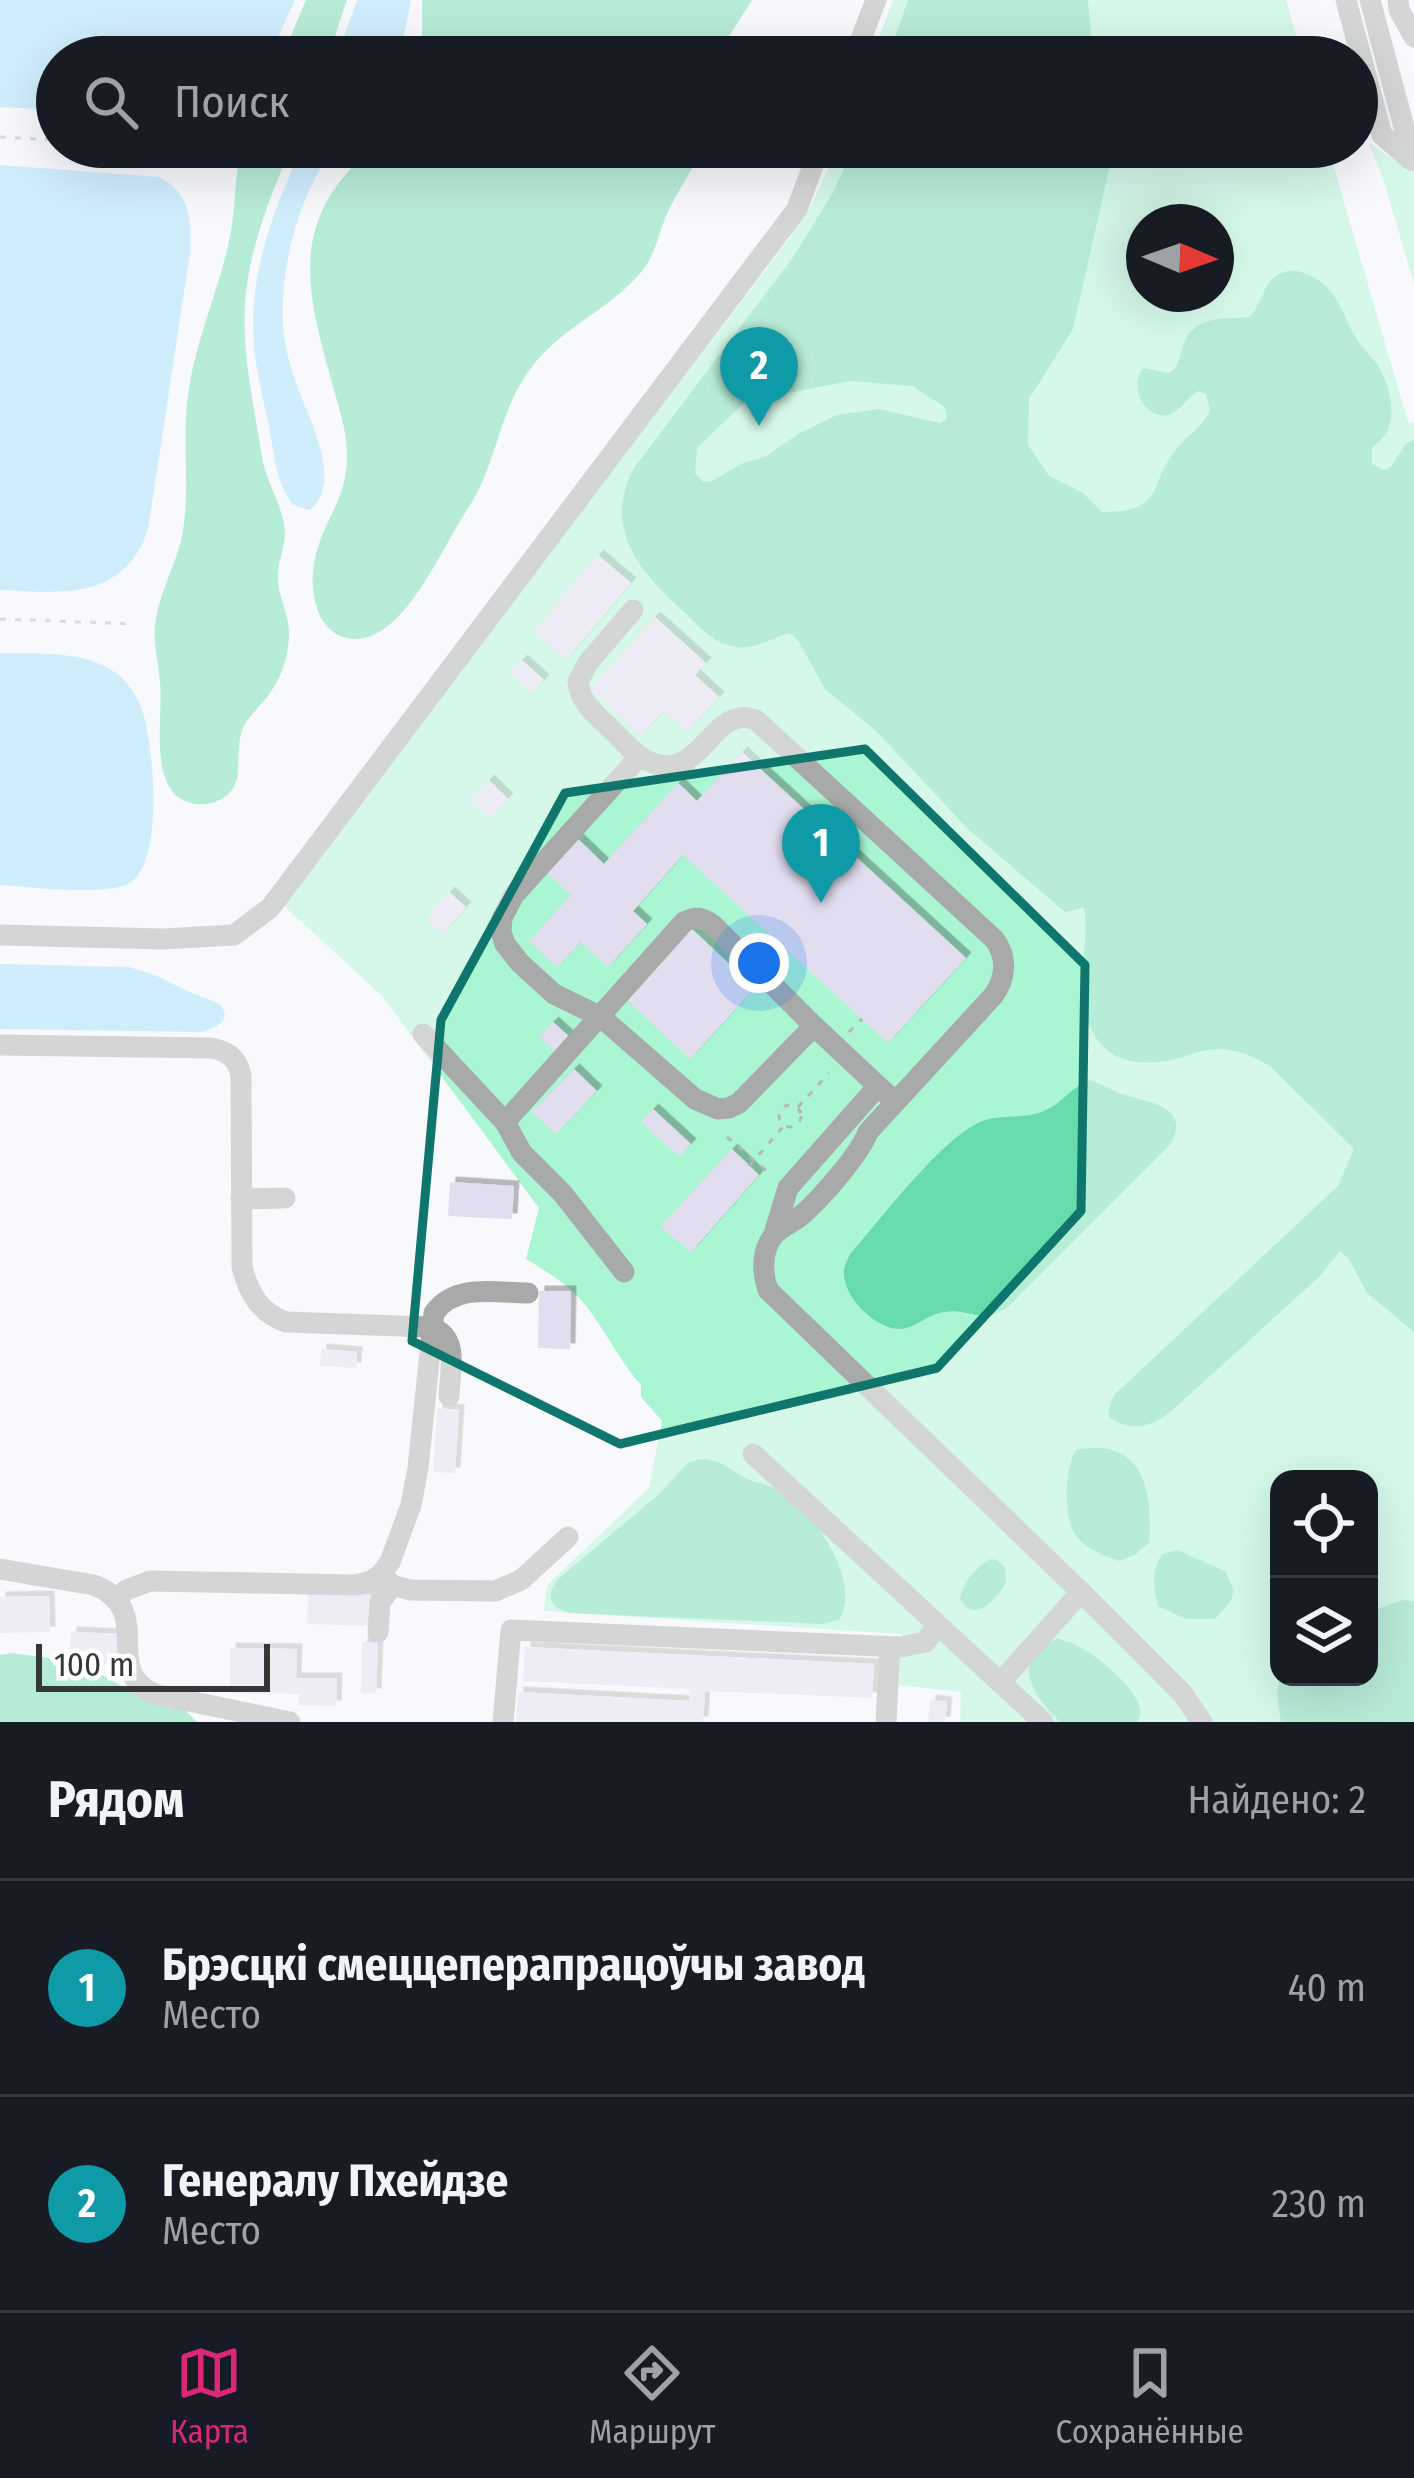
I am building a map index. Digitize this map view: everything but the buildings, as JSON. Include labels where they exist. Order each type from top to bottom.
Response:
[{"type":"lane","points":[[862,36],[876,0]]},
{"type":"lane","points":[[1346,0],[1356,36]]},
{"type":"lane","points":[[1370,0],[1412,160]]},
{"type":"lane","points":[[1397,0],[1414,37]]},
{"type":"lane","points":[[1407,0],[1414,16]]},
{"type":"lane","points":[[1378,119],[1382,134],[1412,160]]},
{"type":"lane","points":[[0,935],[163,939],[234,935],[270,908],[797,209],[812,168]]},
{"type":"lane","points":[[633,610],[587,664],[578,682],[584,702],[640,756],[657,764],[679,763],[699,752],[728,722],[755,720],[999,946],[1004,962],[998,989],[868,1132],[863,1147],[803,1214],[774,1234]]},
{"type":"lane","points":[[640,756],[514,895],[502,918],[505,944],[554,994],[601,1017],[695,1099],[718,1109],[739,1103],[814,1026]]},
{"type":"lane","points":[[505,1122],[684,922],[694,917],[713,925],[895,1102]]},
{"type":"lane","points":[[423,1034],[505,1122],[523,1153],[563,1194],[624,1272]]},
{"type":"lane","points":[[0,1045],[211,1048],[232,1055],[241,1075],[241,1249],[253,1297],[273,1317],[302,1325],[442,1331],[450,1342],[448,1396]]},
{"type":"lane","points":[[878,1086],[788,1188],[765,1255],[768,1290],[1081,1592],[1182,1693],[1202,1722]]},
{"type":"lane","points":[[241,1198],[284,1198]]},
{"type":"lane","points":[[378,1632],[380,1603],[415,1488],[434,1313],[450,1295],[528,1293]]},
{"type":"lane","points":[[753,1454],[1042,1722]]},
{"type":"lane","points":[[116,1599],[150,1581],[356,1585],[387,1579],[410,1590],[495,1591],[521,1580],[568,1537]]},
{"type":"lane","points":[[0,1569],[106,1590],[125,1612],[130,1673],[144,1689],[290,1722]]},
{"type":"lane","points":[[1000,1683],[1081,1592]]},
{"type":"lane","points":[[503,1722],[511,1630],[890,1647],[925,1642],[938,1625]]},
{"type":"lane","points":[[886,1722],[890,1647]]},
{"type":"path","points":[[0,137],[36,139]]},
{"type":"path","points":[[0,619],[135,624]]},
{"type":"path","points":[[849,1032],[862,1019]]},
{"type":"path","points":[[798,1108],[829,1073]]},
{"type":"path","points":[[798,1108],[800,1121],[791,1127],[784,1125],[779,1116],[782,1109],[798,1108]]},
{"type":"path","points":[[751,1163],[784,1125]]},
{"type":"path","points":[[727,1137],[751,1163],[779,1182]]},
{"type":"highlighted area","points":[[865,749],[1085,965],[1081,1211],[937,1368],[620,1444],[412,1341],[441,1020],[565,793]]},
{"type":"green space","points":[[306,0],[347,0],[335,36],[291,36]]},
{"type":"green space","points":[[422,0],[752,0],[729,36],[422,36]]},
{"type":"green space","points":[[893,0],[1286,0],[1296,36],[880,36]]},
{"type":"green space","points":[[908,0],[1088,0],[1091,36],[895,36]]},
{"type":"green space","points":[[1378,149],[1414,173],[1414,284]]},
{"type":"green space","points":[[238,168],[283,168],[256,243],[245,322],[262,457],[284,525],[278,580],[289,641],[278,679],[243,728],[231,791],[214,802],[194,804],[176,796],[162,764],[155,626],[183,531],[188,395],[228,246]]},
{"type":"green space","points":[[352,168],[692,168],[644,268],[534,364],[509,406],[480,487],[434,567],[396,619],[364,638],[347,638],[327,626],[313,591],[316,554],[343,486],[347,459],[344,429],[314,312],[311,254],[316,227]]},
{"type":"green space","points":[[828,168],[1334,168],[1408,422],[1414,423],[1414,1722],[960,1722],[961,1692],[899,1685],[901,1634],[544,1611],[547,1585],[649,1488],[662,1421],[641,1397],[641,1385],[585,1305],[526,1259],[539,1208],[382,996],[282,904],[786,243]]},
{"type":"green space","points":[[844,168],[1109,168],[1073,329],[1029,399],[1028,445],[1049,476],[1083,493],[1102,512],[1123,511],[1147,501],[1168,460],[1210,410],[1206,394],[1198,391],[1168,415],[1152,412],[1138,392],[1144,368],[1174,370],[1185,341],[1197,326],[1249,317],[1275,276],[1302,272],[1325,285],[1381,370],[1391,418],[1385,435],[1372,448],[1372,464],[1390,468],[1414,439],[1414,1332],[1367,1293],[1340,1251],[1319,1277],[1169,1413],[1137,1426],[1110,1418],[1114,1395],[1338,1186],[1354,1149],[1271,1067],[1252,1057],[1218,1049],[1139,1062],[1112,1054],[1094,1034],[1083,1002],[1084,908],[1065,912],[968,829],[876,731],[825,689],[790,633],[744,647],[728,645],[699,626],[640,565],[624,530],[622,511],[634,468],[794,256]],"holes":[[[850,381],[912,386],[945,407],[947,419],[940,423],[879,409],[837,415],[712,481],[703,482],[695,473],[697,448],[746,401]]]},
{"type":"green space","points":[[1089,1080],[1167,1110],[1176,1124],[1169,1146],[1008,1307],[982,1316],[944,1312],[900,1329],[880,1323],[862,1309],[845,1281],[850,1254],[930,1162],[980,1122],[1044,1111]]},
{"type":"green space","points":[[1104,1448],[1122,1454],[1140,1474],[1150,1530],[1149,1543],[1136,1554],[1119,1561],[1076,1536],[1067,1492],[1077,1449]]},
{"type":"green space","points":[[699,1459],[717,1462],[778,1490],[806,1513],[831,1548],[845,1586],[839,1620],[823,1624],[569,1613],[557,1608],[551,1600],[556,1581],[659,1494],[687,1464]]},
{"type":"green space","points":[[1177,1550],[1225,1571],[1234,1591],[1215,1619],[1186,1619],[1158,1606],[1156,1567],[1162,1554]]},
{"type":"green space","points":[[991,1559],[1005,1568],[1006,1582],[985,1607],[972,1610],[960,1599],[962,1593],[971,1576]]},
{"type":"green space","points":[[1414,1601],[1414,1722],[1281,1722],[1278,1686],[1378,1686],[1378,1609]]},
{"type":"green space","points":[[1057,1639],[1091,1654],[1115,1673],[1138,1703],[1138,1722],[1060,1722],[1034,1690],[1029,1668],[1033,1657]]},
{"type":"green space","points":[[12,1653],[97,1672],[136,1694],[184,1709],[197,1722],[0,1722],[0,1655]]},
{"type":"water","points":[[0,0],[295,0],[279,36],[36,36],[36,109],[0,107]]},
{"type":"water","points":[[357,0],[411,0],[404,36],[344,36]]},
{"type":"water","points":[[0,165],[160,177],[183,200],[190,253],[148,530],[137,553],[107,581],[67,591],[0,590]]},
{"type":"water","points":[[293,168],[321,168],[294,232],[283,302],[288,357],[324,469],[319,499],[309,510],[293,505],[279,478],[254,344],[259,267]]},
{"type":"water","points":[[0,653],[90,660],[116,673],[135,695],[146,726],[153,775],[152,830],[140,873],[128,884],[85,890],[0,885]]},
{"type":"water","points":[[0,964],[129,967],[220,1004],[225,1015],[217,1026],[201,1032],[0,1029]]},
{"type":"place","name":"Генералу Пхейдзе","points":[[759,426]]},
{"type":"place","name":"Брэсцкі смеццеперапрацоўчы завод","points":[[821,903]]}]
